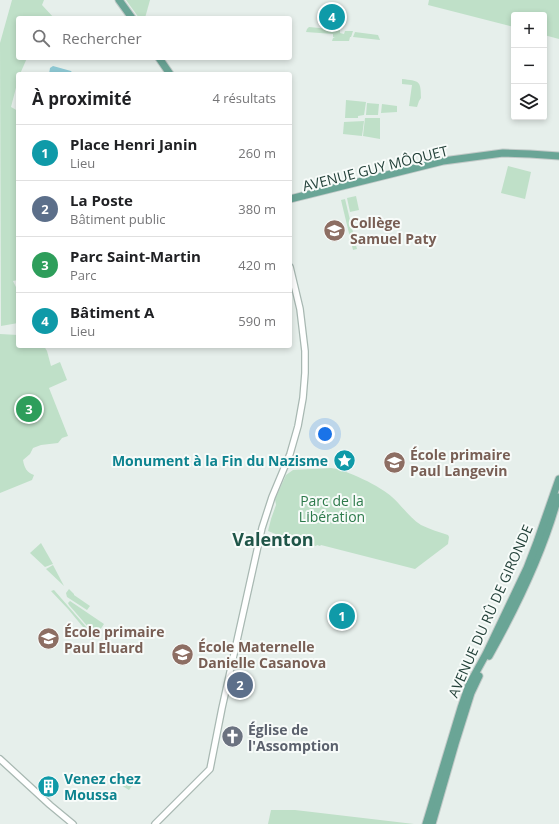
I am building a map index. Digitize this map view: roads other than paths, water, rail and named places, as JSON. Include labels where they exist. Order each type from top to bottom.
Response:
[{"type":"main road","points":[[120,0],[131,16]]},
{"type":"main road","points":[[160,60],[169,72]]},
{"type":"main road","name":"AVENUE GUY MÔQUET","points":[[292,198],[443,161],[503,154],[559,156]]},
{"type":"main road","name":"AVENUE GUY MÔQUET","points":[[292,202],[446,165],[466,158]]},
{"type":"main road","name":"AVENUE DU RÛ DE GIRONDE","points":[[426,824],[469,685],[486,654],[527,568],[559,479]]},
{"type":"main road","name":"AVENUE DU RÛ DE GIRONDE","points":[[432,824],[471,693],[520,597],[541,547],[559,492]]},
{"type":"street","points":[[155,824],[210,769],[262,528],[272,497],[290,454],[298,426],[303,392],[305,351],[300,309],[292,275]]},
{"type":"street","points":[[0,759],[50,806],[73,824]]},
{"type":"water","points":[[53,66],[72,72],[49,72],[50,68]]},
{"type":"place","name":"Bâtiment A","points":[[332,17]]},
{"type":"place","name":"Collège Samuel Paty","points":[[335,230]]},
{"type":"place","name":"Parc Saint-Martin","points":[[29,409]]},
{"type":"place","name":"Monument à la Fin du Nazisme","points":[[344,460]]},
{"type":"place","name":"École primaire Paul Langevin","points":[[394,462]]},
{"type":"place","name":"Place Henri Janin","points":[[342,616]]},
{"type":"place","name":"École primaire Paul Eluard","points":[[49,639]]},
{"type":"place","name":"École Maternelle Danielle Casanova","points":[[183,654]]},
{"type":"place","name":"La Poste","points":[[240,685]]},
{"type":"place","name":"Église de l'Assomption","points":[[233,737]]},
{"type":"place","name":"Venez chez Moussa","points":[[49,786]]},
{"type":"district","name":"Valenton","points":[[273,539]]},
{"type":"park label","name":"Parc de la Libération","points":[[332,508]]}]
